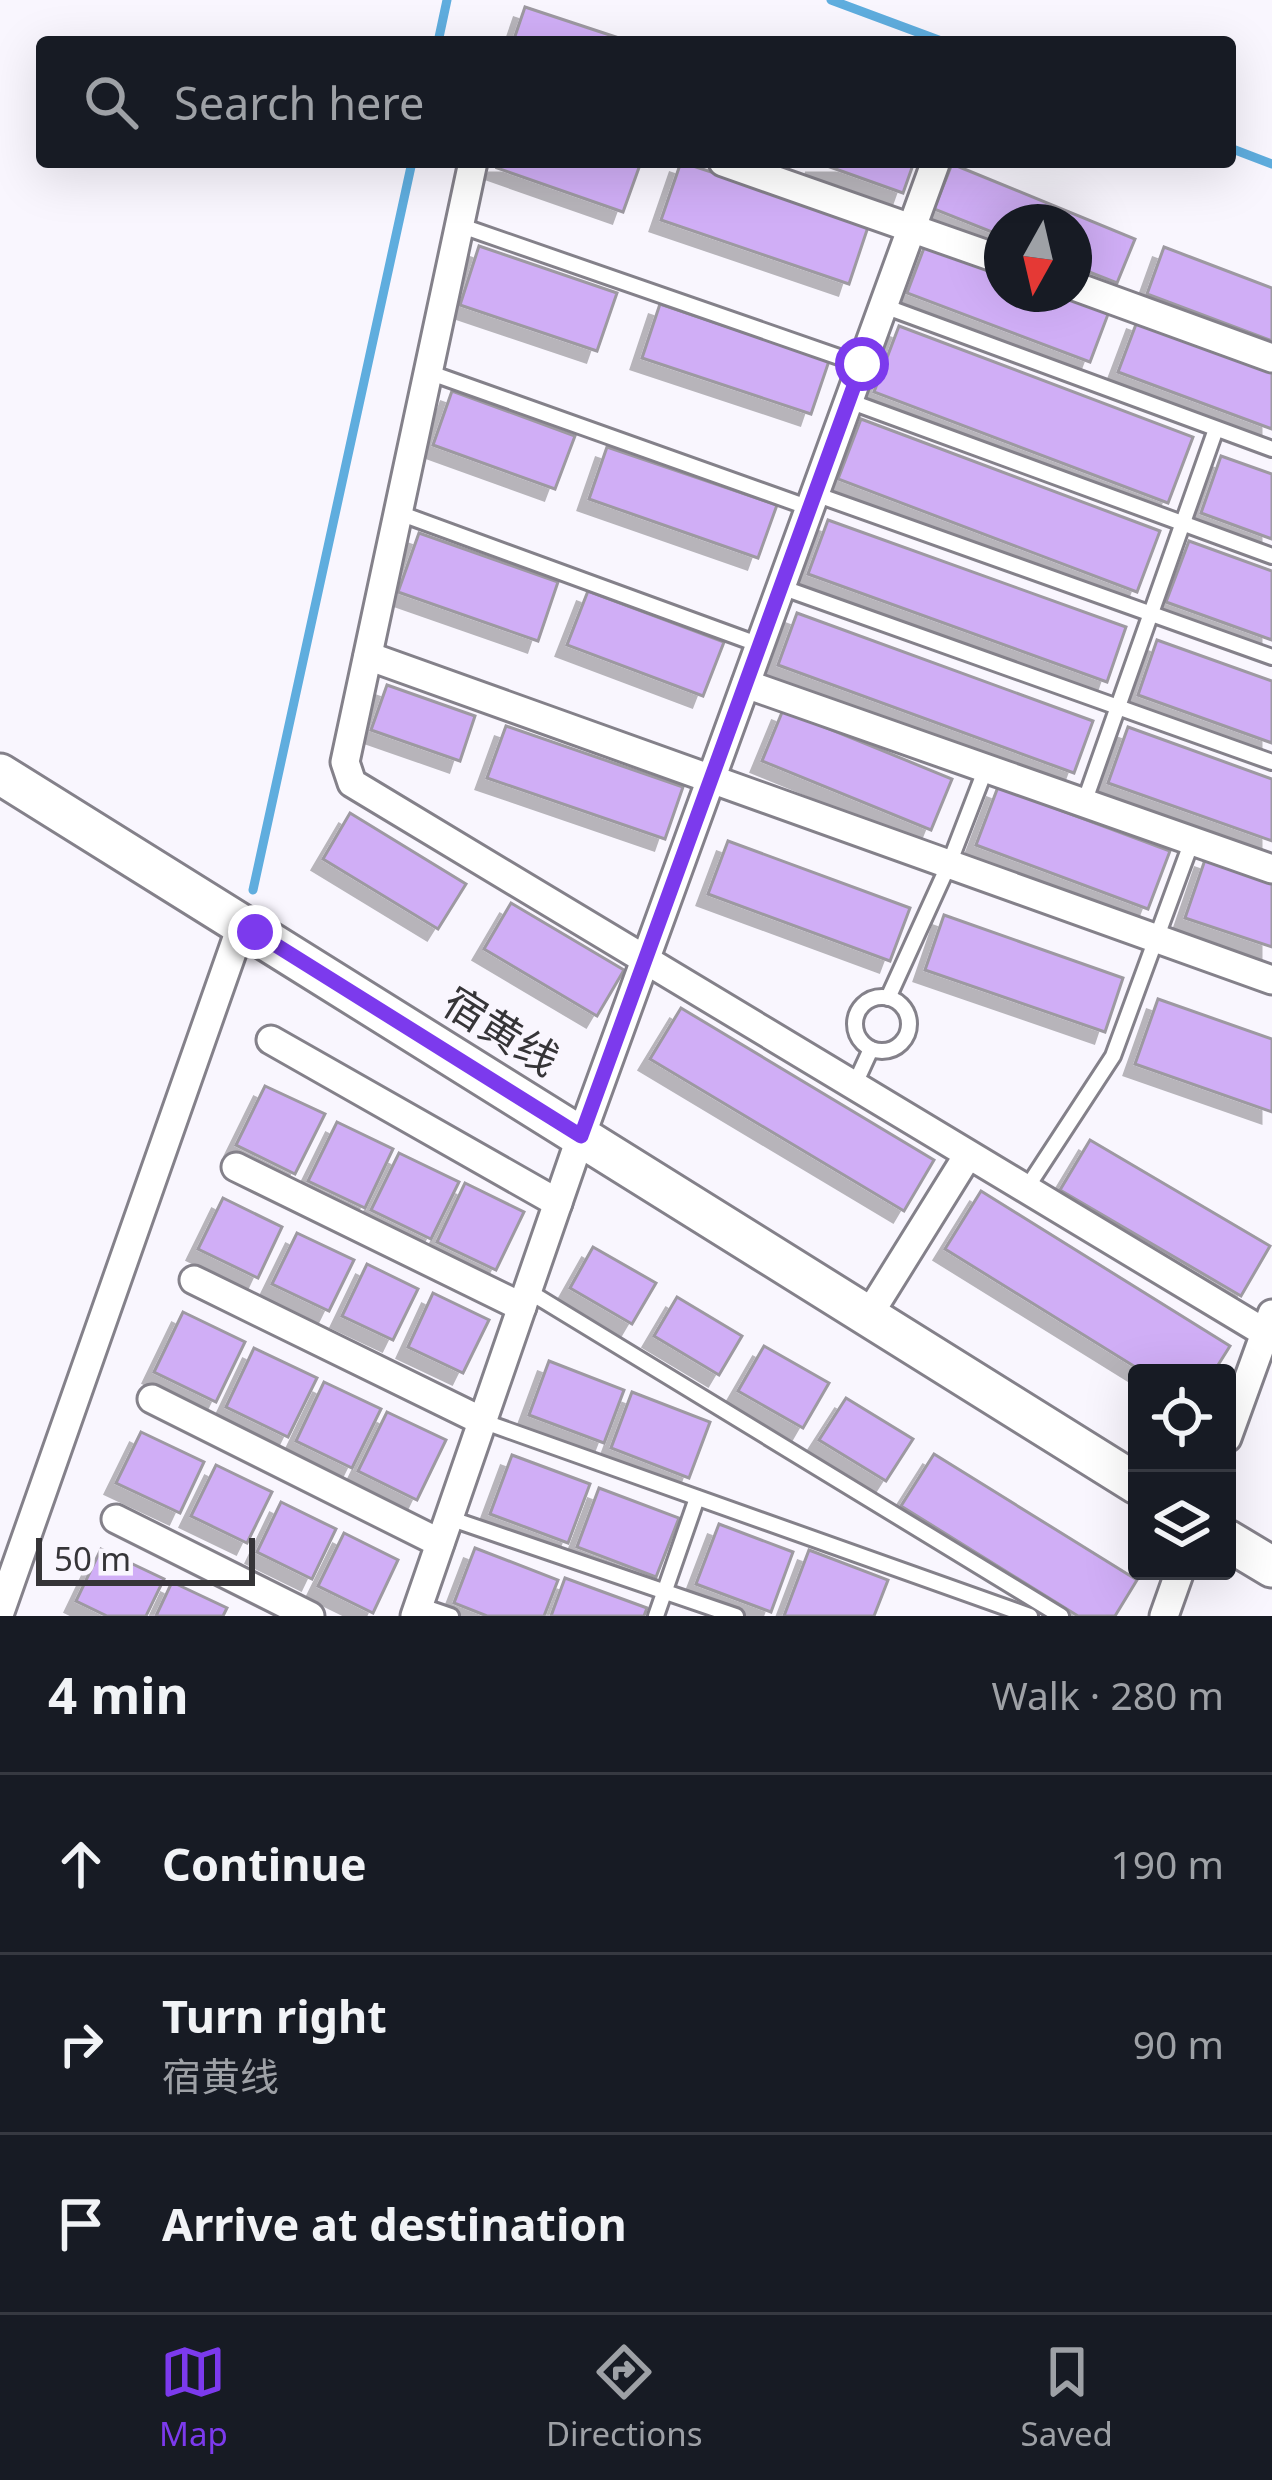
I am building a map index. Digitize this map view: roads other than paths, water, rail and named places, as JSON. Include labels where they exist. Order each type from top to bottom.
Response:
[{"type":"main road","name":"宿黄线","points":[[0,774],[1128,1478]]},
{"type":"main road","points":[[1236,1546],[1272,1568]]},
{"type":"street","points":[[472,168],[345,762],[352,783],[968,1155],[1270,1328],[1236,1415]]},
{"type":"street","points":[[740,168],[984,254]]},
{"type":"street","points":[[417,1611],[581,1136],[934,168]]},
{"type":"street","points":[[1092,293],[1272,358]]},
{"type":"street","points":[[368,656],[1272,980]]},
{"type":"street","points":[[746,683],[1272,869]]},
{"type":"street","points":[[0,1612],[242,924]]},
{"type":"street","points":[[271,1040],[558,1203]]},
{"type":"street","points":[[868,1316],[968,1155]]},
{"type":"street","points":[[236,1167],[525,1299]]},
{"type":"street","points":[[194,1280],[482,1421]]},
{"type":"street","points":[[152,1399],[444,1531]]},
{"type":"street","points":[[116,1519],[310,1616]]},
{"type":"street","points":[[1164,1616],[1177,1580]]},
{"type":"lane","points":[[459,225],[862,364]]},
{"type":"lane","points":[[884,306],[1272,449]]},
{"type":"lane","points":[[428,372],[1272,657]]},
{"type":"lane","points":[[849,401],[1272,556]]},
{"type":"lane","points":[[1084,803],[1216,429]]},
{"type":"lane","points":[[398,513],[760,645]]},
{"type":"lane","points":[[781,587],[1272,762]]},
{"type":"lane","points":[[888,998],[950,864],[986,768]]},
{"type":"lane","points":[[1026,1189],[1113,1056],[1192,841]]},
{"type":"lane","points":[[888,998],[908,1016],[908,1034],[896,1048],[871,1048],[856,1028],[858,1012],[871,1000],[888,998]]},
{"type":"lane","points":[[854,1086],[871,1048]]},
{"type":"lane","points":[[525,1299],[1061,1616]]},
{"type":"lane","points":[[482,1421],[1030,1616]]},
{"type":"lane","points":[[656,1616],[698,1498]]},
{"type":"lane","points":[[444,1531],[736,1616]]},
{"type":"lane","points":[[417,1611],[451,1616]]},
{"type":"waterway","points":[[439,36],[447,0]]},
{"type":"waterway","points":[[831,0],[928,36]]},
{"type":"waterway","points":[[1236,150],[1272,164]]},
{"type":"waterway","points":[[253,890],[411,168]]}]
